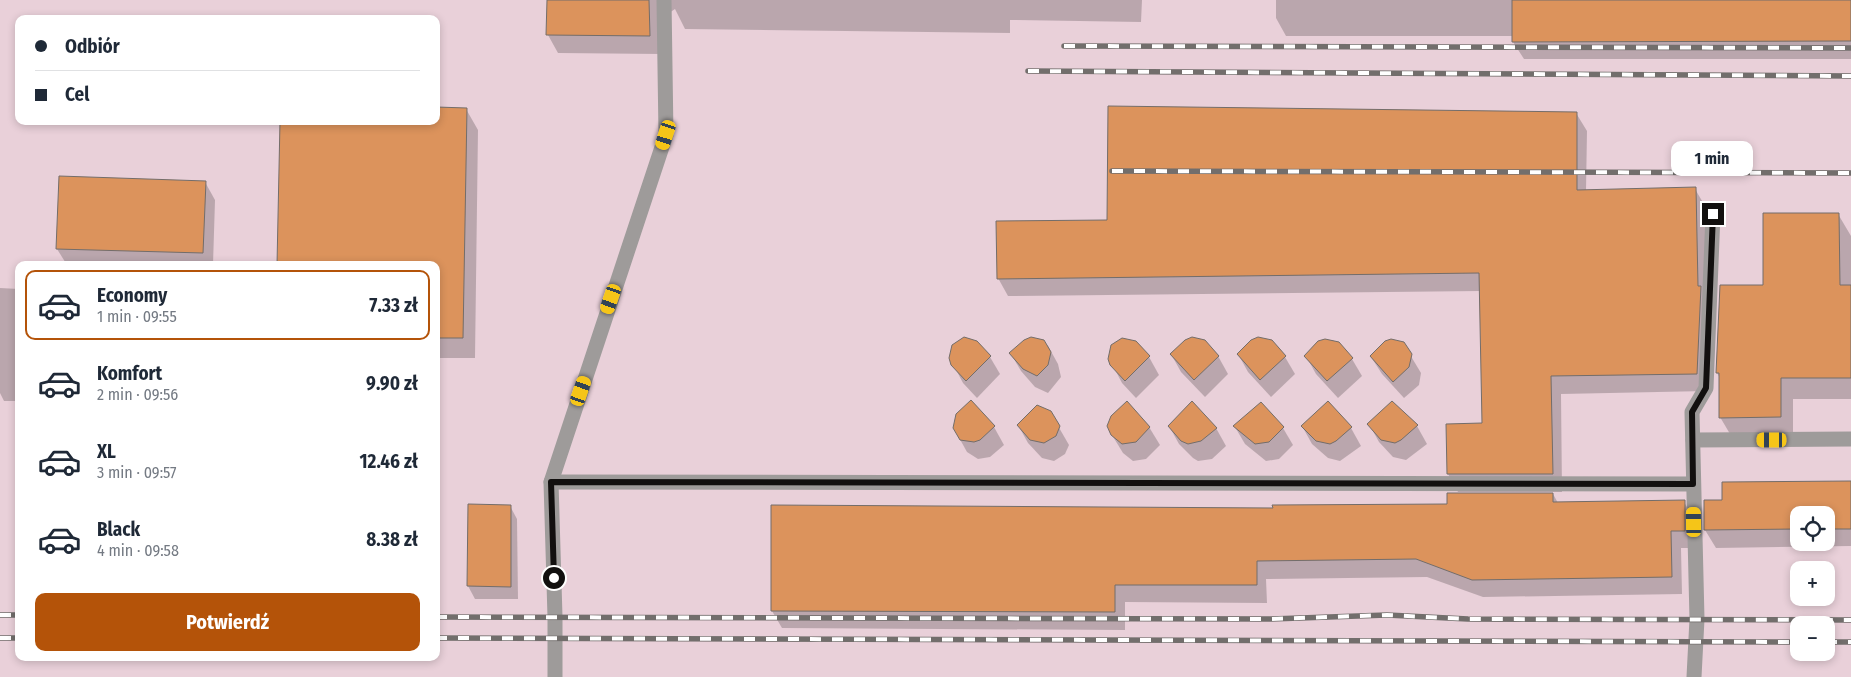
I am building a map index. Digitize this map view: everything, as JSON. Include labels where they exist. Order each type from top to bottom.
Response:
[{"type":"lane","points":[[555,677],[556,617],[551,482],[666,135],[664,0]]},
{"type":"lane","points":[[1694,677],[1697,619],[1692,412],[1706,388],[1713,214]]},
{"type":"lane","points":[[1693,440],[1851,439]]},
{"type":"lane","points":[[551,482],[1693,484]]},
{"type":"shaded area","points":[[0,0],[1851,0],[1851,677],[0,677]]},
{"type":"building","points":[[547,0],[649,0],[650,36],[546,35]]},
{"type":"building","points":[[1512,0],[1851,0],[1851,41],[1512,42]]},
{"type":"building","points":[[1108,106],[1577,112],[1577,190],[1696,187],[1698,286],[1701,286],[1697,374],[1551,376],[1553,474],[1447,474],[1446,424],[1482,423],[1479,273],[997,279],[996,221],[1107,220]]},
{"type":"building","points":[[440,107],[467,108],[463,338],[440,338],[440,261],[277,261],[280,125],[440,125]]},
{"type":"building","points":[[59,176],[206,181],[203,253],[56,249]]},
{"type":"building","points":[[1763,213],[1839,213],[1840,285],[1851,285],[1851,378],[1781,378],[1781,417],[1719,418],[1719,373],[1716,373],[1720,285],[1763,285]]},
{"type":"building","points":[[964,337],[977,341],[991,356],[966,381],[951,365],[949,358],[952,345]]},
{"type":"building","points":[[1031,337],[1044,340],[1051,352],[1048,365],[1037,376],[1023,369],[1009,353],[1024,340]]},
{"type":"building","points":[[1192,337],[1205,340],[1219,356],[1194,380],[1170,354],[1185,340]]},
{"type":"building","points":[[1258,337],[1272,340],[1286,356],[1260,380],[1237,354],[1251,340]]},
{"type":"building","points":[[1122,338],[1136,341],[1150,356],[1125,381],[1110,365],[1108,359],[1111,345]]},
{"type":"building","points":[[1325,339],[1339,342],[1353,358],[1327,381],[1304,356],[1318,341]]},
{"type":"building","points":[[1391,339],[1404,342],[1412,354],[1409,367],[1393,382],[1370,356],[1385,341]]},
{"type":"building","points":[[971,400],[995,426],[980,440],[974,442],[960,440],[953,428],[956,414]]},
{"type":"building","points":[[1127,401],[1150,427],[1136,442],[1122,444],[1111,435],[1107,426],[1111,416]]},
{"type":"building","points":[[1192,401],[1217,428],[1201,441],[1188,444],[1181,441],[1168,426]]},
{"type":"building","points":[[1328,401],[1352,427],[1330,444],[1316,441],[1301,426]]},
{"type":"building","points":[[1392,401],[1418,425],[1395,443],[1381,440],[1367,424]]},
{"type":"building","points":[[1261,402],[1284,427],[1269,442],[1255,444],[1233,426]]},
{"type":"building","points":[[1037,405],[1051,411],[1060,426],[1056,436],[1044,443],[1030,440],[1017,425]]},
{"type":"building","points":[[1851,481],[1851,529],[1835,529],[1835,506],[1790,506],[1790,529],[1704,530],[1704,500],[1722,500],[1722,482]]},
{"type":"building","points":[[1447,493],[1553,493],[1553,502],[1685,500],[1685,531],[1671,531],[1672,577],[1472,580],[1416,559],[1257,561],[1257,585],[1115,585],[1115,612],[771,611],[771,505],[1273,508],[1272,505],[1447,504]]},
{"type":"building","points":[[468,504],[511,505],[511,587],[467,586]]},
{"type":"railway","points":[[1064,46],[1851,48]]},
{"type":"railway","points":[[1028,71],[1851,76]]},
{"type":"railway","points":[[1112,171],[1851,173]]},
{"type":"railway","points":[[0,615],[15,615]]},
{"type":"railway","points":[[440,617],[1271,619],[1387,615],[1468,619],[1851,620]]},
{"type":"railway","points":[[0,638],[15,638]]},
{"type":"railway","points":[[440,638],[1790,642]]},
{"type":"railway","points":[[1835,642],[1851,642]]},
{"type":"route","points":[[554,578],[551,482],[1693,484],[1692,412],[1706,388],[1713,214]]}]
